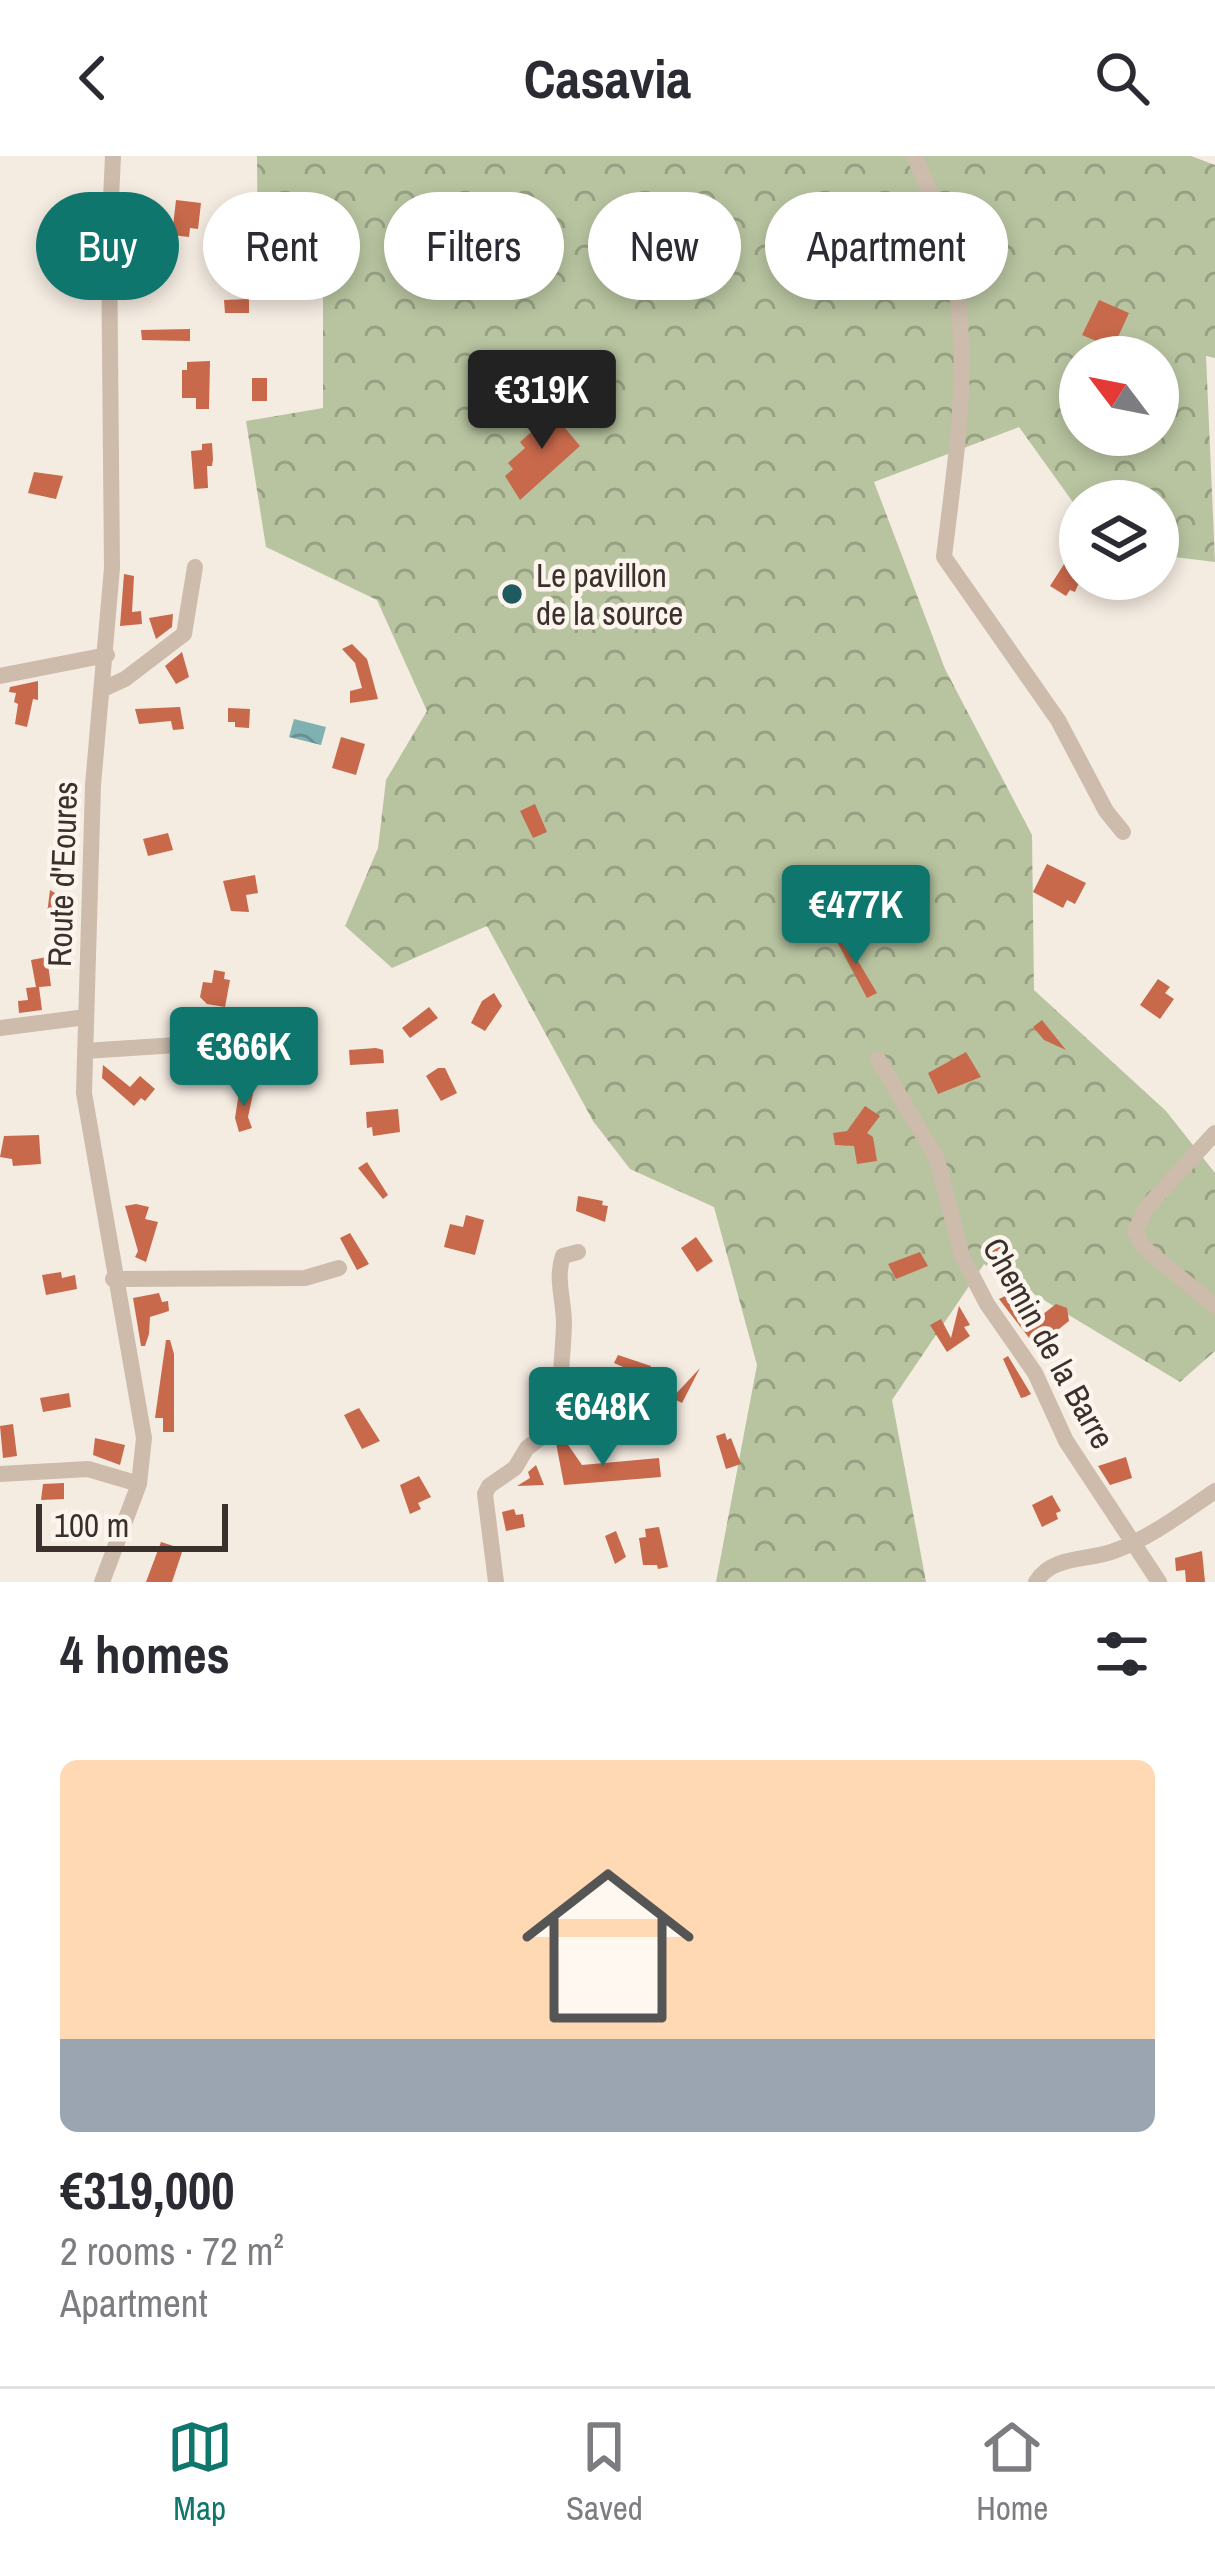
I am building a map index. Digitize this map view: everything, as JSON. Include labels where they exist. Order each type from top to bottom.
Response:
[{"type":"street","name":"Route d'Eoures","points":[[102,1582],[139,1484],[144,1438],[90,1142],[85,1051],[93,785],[107,656],[112,547],[109,243],[113,156]]},
{"type":"street","points":[[914,156],[948,238],[962,322],[963,383],[944,557],[1058,721],[1106,811],[1123,832]]},
{"type":"street","points":[[103,689],[125,679],[184,634],[196,568]]},
{"type":"street","points":[[0,676],[107,656]]},
{"type":"street","points":[[0,1028],[86,1017]]},
{"type":"street","points":[[85,1051],[310,1031]]},
{"type":"street","name":"Chemin de la Barre","points":[[878,1059],[937,1159],[962,1256],[987,1304],[1035,1373],[1066,1441],[1159,1582]]},
{"type":"street","points":[[1215,1133],[1147,1207],[1135,1231],[1144,1248],[1215,1306]]},
{"type":"street","points":[[496,1582],[485,1494],[515,1468],[527,1448],[560,1424],[563,1324],[557,1271],[563,1256],[578,1252]]},
{"type":"street","points":[[113,1279],[305,1278],[339,1268]]},
{"type":"street","points":[[0,1474],[88,1468],[139,1484]]},
{"type":"street","points":[[1036,1582],[1056,1563],[1088,1559],[1133,1543],[1215,1491]]},
{"type":"green space","points":[[257,156],[1191,156],[1215,165],[1215,358],[1206,356],[1215,562],[1179,558],[1179,480],[1059,483],[1019,427],[874,482],[945,669],[1032,835],[1034,990],[1166,1111],[1215,1173],[1215,1351],[1180,1382],[984,1264],[892,1400],[926,1582],[716,1582],[757,1365],[714,1207],[630,1169],[593,1121],[487,926],[392,968],[345,926],[378,848],[386,780],[427,711],[377,600],[266,547],[246,421],[323,408],[323,300],[360,300],[360,192],[257,192]]},
{"type":"water","points":[[294,719],[326,727],[321,745],[289,737]]},
{"type":"building","points":[[179,200],[201,203],[198,229],[190,228],[189,237],[179,236]]},
{"type":"building","points":[[224,300],[249,300],[249,313],[225,313]]},
{"type":"building","points":[[1099,300],[1129,313],[1118,336],[1082,335]]},
{"type":"building","points":[[190,329],[190,341],[142,340],[141,330]]},
{"type":"building","points":[[559,352],[567,357],[550,385],[542,380]]},
{"type":"building","points":[[210,361],[209,409],[196,409],[196,398],[182,398],[182,370],[187,370],[187,362]]},
{"type":"building","points":[[252,378],[267,378],[267,401],[252,401]]},
{"type":"building","points":[[568,400],[576,409],[560,422],[580,446],[520,500],[505,476],[513,469],[508,463],[525,448],[520,442]]},
{"type":"building","points":[[212,443],[208,488],[194,489],[191,451]]},
{"type":"building","points":[[34,472],[63,476],[56,499],[28,493]]},
{"type":"building","points":[[124,574],[134,576],[132,612],[141,611],[142,624],[120,626]]},
{"type":"building","name":"Le pavillon de la source","points":[[524,587],[524,599],[501,601],[501,589]]},
{"type":"building","points":[[173,614],[172,627],[156,639],[149,618]]},
{"type":"building","points":[[352,644],[367,659],[378,699],[350,703],[350,691],[362,688],[355,663],[342,649]]},
{"type":"building","points":[[182,652],[189,677],[176,684],[165,666]]},
{"type":"building","points":[[38,681],[38,700],[33,699],[27,727],[15,724],[18,704],[10,687]]},
{"type":"building","points":[[180,707],[184,729],[173,730],[171,721],[139,724],[135,709]]},
{"type":"building","points":[[228,708],[250,709],[249,728],[228,722]]},
{"type":"building","points":[[341,737],[365,744],[356,775],[332,768]]},
{"type":"building","points":[[535,804],[547,832],[533,838],[520,811]]},
{"type":"building","points":[[168,833],[173,850],[148,856],[143,839]]},
{"type":"building","points":[[1047,864],[1086,883],[1075,904],[1067,900],[1063,908],[1033,892]]},
{"type":"building","points":[[255,875],[258,893],[246,895],[249,912],[231,911],[223,881]]},
{"type":"building","points":[[50,890],[63,898],[67,916],[47,914]]},
{"type":"building","points":[[842,934],[877,993],[867,998],[835,938]]},
{"type":"building","points":[[47,957],[51,986],[39,987],[42,1010],[19,1013],[18,1001],[28,1000],[26,988],[36,987],[31,960]]},
{"type":"building","points":[[214,970],[225,972],[224,979],[230,980],[225,1007],[207,1004],[200,997],[203,982],[212,983]]},
{"type":"building","points":[[1158,979],[1170,987],[1165,993],[1174,999],[1160,1019],[1140,1005]]},
{"type":"building","points":[[494,993],[502,1006],[485,1031],[471,1023],[482,1001]]},
{"type":"building","points":[[429,1007],[438,1018],[410,1038],[402,1028]]},
{"type":"building","points":[[1042,1020],[1066,1050],[1044,1040],[1033,1027]]},
{"type":"building","points":[[349,1050],[383,1050],[384,1063],[350,1065]]},
{"type":"building","points":[[966,1052],[981,1077],[938,1094],[928,1073]]},
{"type":"building","points":[[103,1065],[130,1087],[140,1076],[155,1089],[134,1106],[102,1078]]},
{"type":"building","points":[[445,1068],[457,1093],[441,1101],[426,1076]]},
{"type":"building","points":[[240,1086],[254,1089],[248,1117],[252,1128],[239,1132],[235,1118]]},
{"type":"building","points":[[865,1106],[880,1116],[867,1133],[873,1137],[877,1161],[857,1164],[854,1146],[835,1145],[833,1133],[847,1131]]},
{"type":"building","points":[[398,1109],[400,1132],[373,1136],[366,1112]]},
{"type":"building","points":[[39,1135],[41,1164],[13,1166],[12,1159],[0,1157],[4,1136]]},
{"type":"building","points":[[367,1162],[388,1195],[383,1199],[358,1168]]},
{"type":"building","points":[[578,1196],[603,1201],[608,1206],[605,1222],[576,1211]]},
{"type":"building","points":[[125,1206],[149,1207],[145,1219],[158,1222],[146,1262],[135,1257],[138,1251]]},
{"type":"building","points":[[466,1215],[484,1220],[475,1255],[444,1247],[450,1224],[463,1227]]},
{"type":"building","points":[[350,1233],[369,1264],[357,1270],[340,1238]]},
{"type":"building","points":[[696,1237],[713,1261],[697,1272],[681,1248]]},
{"type":"building","points":[[1001,1242],[1017,1259],[995,1274],[981,1253]]},
{"type":"building","points":[[920,1252],[928,1266],[896,1279],[888,1264]]},
{"type":"building","points":[[61,1272],[62,1278],[75,1275],[77,1289],[46,1295],[42,1275]]},
{"type":"building","points":[[1017,1290],[1038,1318],[1056,1304],[1067,1308],[1069,1321],[1036,1347],[999,1299]]},
{"type":"building","points":[[159,1293],[162,1302],[168,1301],[169,1311],[150,1317],[149,1334],[141,1346],[133,1298]]},
{"type":"building","points":[[959,1306],[970,1325],[964,1327],[970,1336],[947,1352],[930,1325],[941,1319],[951,1338]]},
{"type":"building","points":[[166,1340],[174,1354],[174,1432],[163,1432],[163,1418],[155,1418]]},
{"type":"building","points":[[618,1355],[651,1366],[646,1377],[614,1363]]},
{"type":"building","points":[[1008,1356],[1031,1394],[1021,1398],[1003,1359]]},
{"type":"building","points":[[700,1368],[682,1403],[672,1398]]},
{"type":"building","points":[[69,1393],[71,1407],[43,1412],[40,1398]]},
{"type":"building","points":[[359,1408],[380,1441],[362,1449],[344,1415]]},
{"type":"building","points":[[13,1424],[17,1456],[3,1458],[0,1426]]},
{"type":"building","points":[[725,1433],[741,1464],[726,1469],[716,1436]]},
{"type":"building","points":[[95,1438],[125,1445],[120,1465],[93,1455]]},
{"type":"building","points":[[564,1439],[582,1465],[659,1458],[661,1477],[564,1485],[556,1443]]},
{"type":"building","points":[[1126,1457],[1132,1478],[1110,1485],[1098,1466]]},
{"type":"building","points":[[536,1465],[544,1485],[517,1486],[530,1478],[528,1472]]},
{"type":"building","points":[[419,1476],[431,1497],[410,1514],[400,1485]]},
{"type":"building","points":[[64,1483],[64,1499],[41,1500],[43,1484]]},
{"type":"building","points":[[1052,1495],[1061,1511],[1056,1513],[1058,1519],[1042,1527],[1032,1505]]},
{"type":"building","points":[[514,1509],[516,1515],[523,1514],[525,1527],[506,1531],[502,1512]]},
{"type":"building","points":[[659,1527],[668,1567],[658,1569],[657,1565],[643,1565],[639,1538],[646,1537],[645,1529]]},
{"type":"building","points":[[616,1531],[626,1557],[615,1564],[605,1536]]},
{"type":"building","points":[[161,1542],[183,1549],[172,1582],[146,1582]]},
{"type":"building","points":[[1202,1551],[1205,1582],[1186,1582],[1185,1570],[1176,1571],[1175,1558]]},
{"type":"place","name":"Le pavillon de la source","points":[[512,594]]}]
